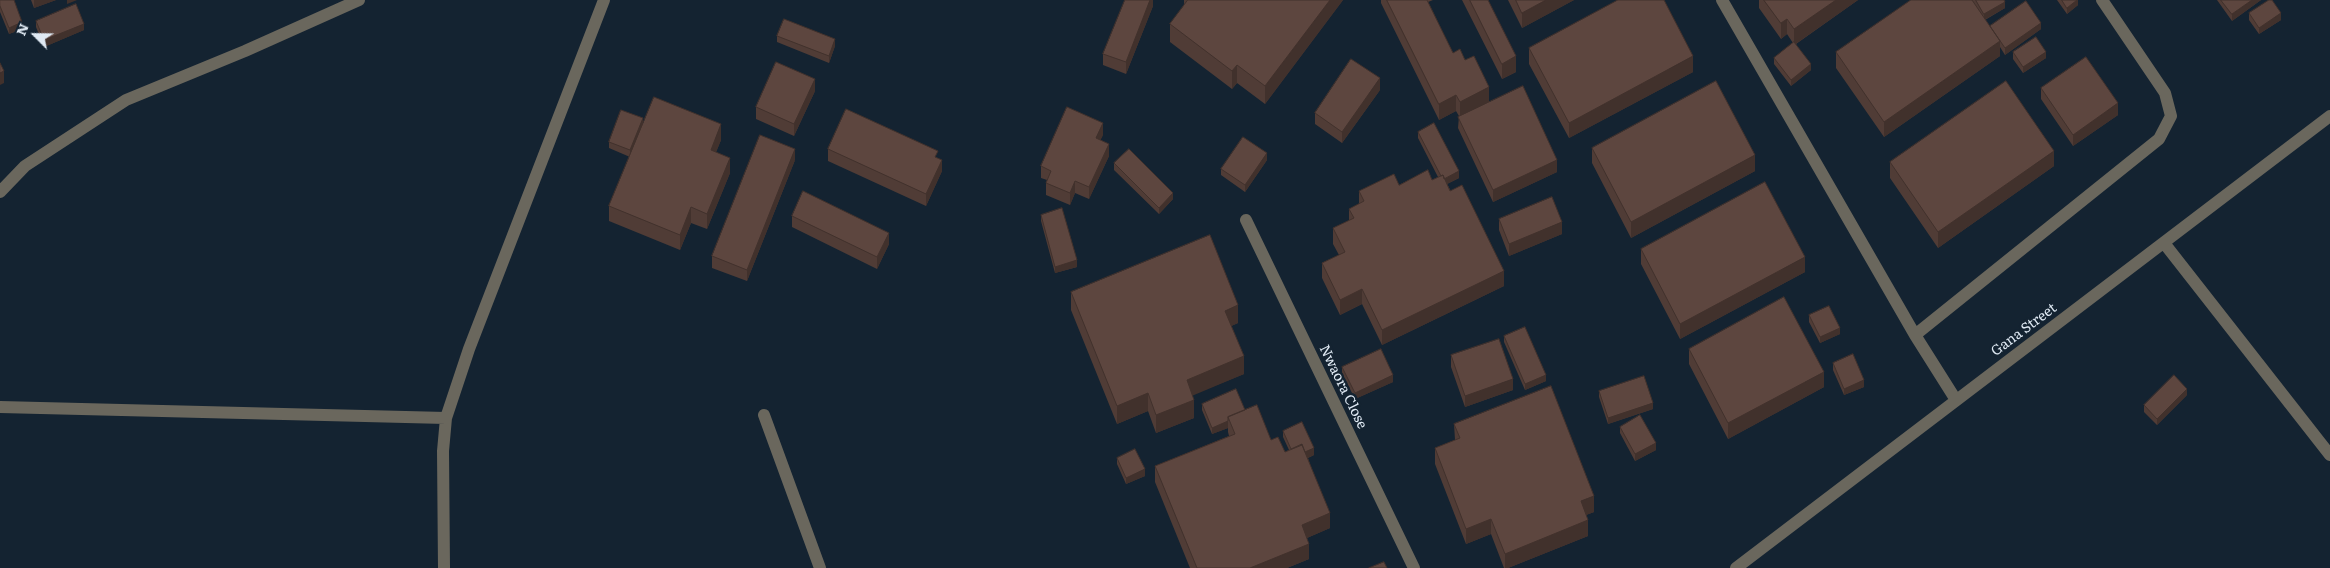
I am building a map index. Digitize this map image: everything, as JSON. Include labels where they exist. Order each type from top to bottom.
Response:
[{"type":"street","points":[[0,192],[25,166],[126,100],[244,51],[359,0]]},
{"type":"street","points":[[444,568],[443,451],[446,418],[469,349],[604,0]]},
{"type":"street","points":[[1722,0],[1915,336],[1956,400]]},
{"type":"street","points":[[1915,336],[2159,139],[2171,116],[2165,93],[2102,0]]},
{"type":"street","name":"Gana Street","points":[[1736,568],[2330,116]]},
{"type":"street","name":"Nwaora Close","points":[[1246,220],[1414,568]]},
{"type":"street","points":[[2164,243],[2330,455]]},
{"type":"street","points":[[0,407],[446,418]]},
{"type":"street","points":[[764,415],[820,568]]},
{"type":"building","points":[[0,0],[14,0],[22,22],[9,28],[0,6]]},
{"type":"building","points":[[1125,0],[1150,0],[1126,62],[1103,54]]},
{"type":"building","points":[[1188,0],[1330,0],[1265,86],[1237,65],[1232,71],[1170,24]]},
{"type":"building","points":[[1387,0],[1427,0],[1453,53],[1460,49],[1465,60],[1474,56],[1489,87],[1460,102],[1456,95],[1439,104]]},
{"type":"building","points":[[1470,0],[1488,0],[1516,56],[1502,64]]},
{"type":"building","points":[[1516,0],[1546,0],[1522,13]]},
{"type":"building","points":[[1618,0],[1664,0],[1693,56],[1569,123],[1529,48]]},
{"type":"building","points":[[1764,0],[1836,0],[1794,29],[1787,19],[1781,23]]},
{"type":"building","points":[[1911,0],[1972,0],[2000,41],[1884,122],[1836,52]]},
{"type":"building","points":[[1976,0],[2004,0],[2005,2],[1984,14]]},
{"type":"building","points":[[2062,0],[2077,0],[2067,8]]},
{"type":"building","points":[[2221,0],[2252,0],[2232,14]]},
{"type":"building","points":[[2272,0],[2281,13],[2259,28],[2249,13]]},
{"type":"building","points":[[2026,1],[2041,23],[2005,48],[1990,26]]},
{"type":"building","points":[[76,4],[84,24],[44,40],[36,21]]},
{"type":"building","points":[[784,19],[835,39],[829,56],[777,36]]},
{"type":"building","points":[[2036,37],[2046,52],[2023,67],[2013,52]]},
{"type":"building","points":[[1794,42],[1811,64],[1791,80],[1774,58]]},
{"type":"building","points":[[2086,57],[2118,103],[2073,135],[2041,88]]},
{"type":"building","points":[[1351,59],[1380,78],[1342,132],[1315,113]]},
{"type":"building","points":[[776,62],[815,79],[794,124],[756,107]]},
{"type":"building","points":[[0,63],[4,71],[0,73]]},
{"type":"building","points":[[1716,81],[1755,155],[1631,222],[1592,148]]},
{"type":"building","points":[[2006,81],[2054,151],[1938,232],[1890,162]]},
{"type":"building","points":[[1523,86],[1557,160],[1493,190],[1458,117]]},
{"type":"building","points":[[654,97],[721,124],[711,150],[730,158],[707,214],[691,207],[680,235],[609,206]]},
{"type":"building","points":[[1067,107],[1103,123],[1096,138],[1109,144],[1089,187],[1075,181],[1070,193],[1046,183],[1051,171],[1041,166]]},
{"type":"building","points":[[846,109],[938,151],[935,157],[942,160],[926,194],[828,149]]},
{"type":"building","points":[[621,110],[643,118],[630,150],[609,142]]},
{"type":"building","points":[[1434,123],[1459,171],[1444,179],[1418,132]]},
{"type":"building","points":[[760,135],[795,149],[747,270],[712,256]]},
{"type":"building","points":[[1243,137],[1267,153],[1245,185],[1221,169]]},
{"type":"building","points":[[1129,149],[1173,193],[1159,208],[1114,163]]},
{"type":"building","points":[[1428,170],[1432,180],[1443,175],[1450,191],[1462,185],[1504,271],[1382,330],[1362,289],[1340,300],[1322,263],[1345,252],[1333,228],[1354,218],[1349,209],[1364,201],[1359,191],[1394,174],[1399,185]]},
{"type":"building","points":[[1765,182],[1805,257],[1680,324],[1641,249]]},
{"type":"building","points":[[803,191],[889,233],[877,257],[792,216]]},
{"type":"building","points":[[1552,197],[1562,222],[1509,244],[1499,219]]},
{"type":"building","points":[[1062,208],[1077,260],[1055,267],[1041,215]]},
{"type":"building","points":[[1210,235],[1238,305],[1225,311],[1244,356],[1187,380],[1194,400],[1156,415],[1148,393],[1117,406],[1071,292]]},
{"type":"building","points":[[1784,297],[1824,372],[1728,423],[1689,349]]},
{"type":"building","points":[[1829,306],[1840,328],[1820,337],[1809,315]]},
{"type":"building","points":[[1525,327],[1546,375],[1525,384],[1504,336]]},
{"type":"building","points":[[1499,339],[1513,379],[1465,396],[1451,355]]},
{"type":"building","points":[[1381,349],[1393,375],[1355,393],[1342,367]]},
{"type":"building","points":[[1853,354],[1864,380],[1844,389],[1833,363]]},
{"type":"building","points":[[2174,375],[2187,389],[2157,419],[2144,405]]},
{"type":"building","points":[[1644,376],[1653,403],[1608,418],[1599,391]]},
{"type":"building","points":[[1551,386],[1594,496],[1581,501],[1588,520],[1505,554],[1491,519],[1466,529],[1435,448],[1460,438],[1454,424]]},
{"type":"building","points":[[1236,389],[1245,410],[1228,417],[1228,421],[1212,428],[1202,404]]},
{"type":"building","points":[[1257,405],[1271,440],[1278,437],[1285,452],[1302,445],[1330,513],[1302,525],[1309,544],[1250,568],[1197,568],[1155,466],[1235,434],[1228,417]]},
{"type":"building","points":[[1640,415],[1656,443],[1635,454],[1620,427]]},
{"type":"building","points":[[1302,422],[1314,448],[1305,452],[1302,444],[1291,449],[1283,431]]},
{"type":"building","points":[[1135,449],[1145,469],[1126,478],[1117,458]]},
{"type":"building","points":[[1384,562],[1387,568],[1369,568]]}]
